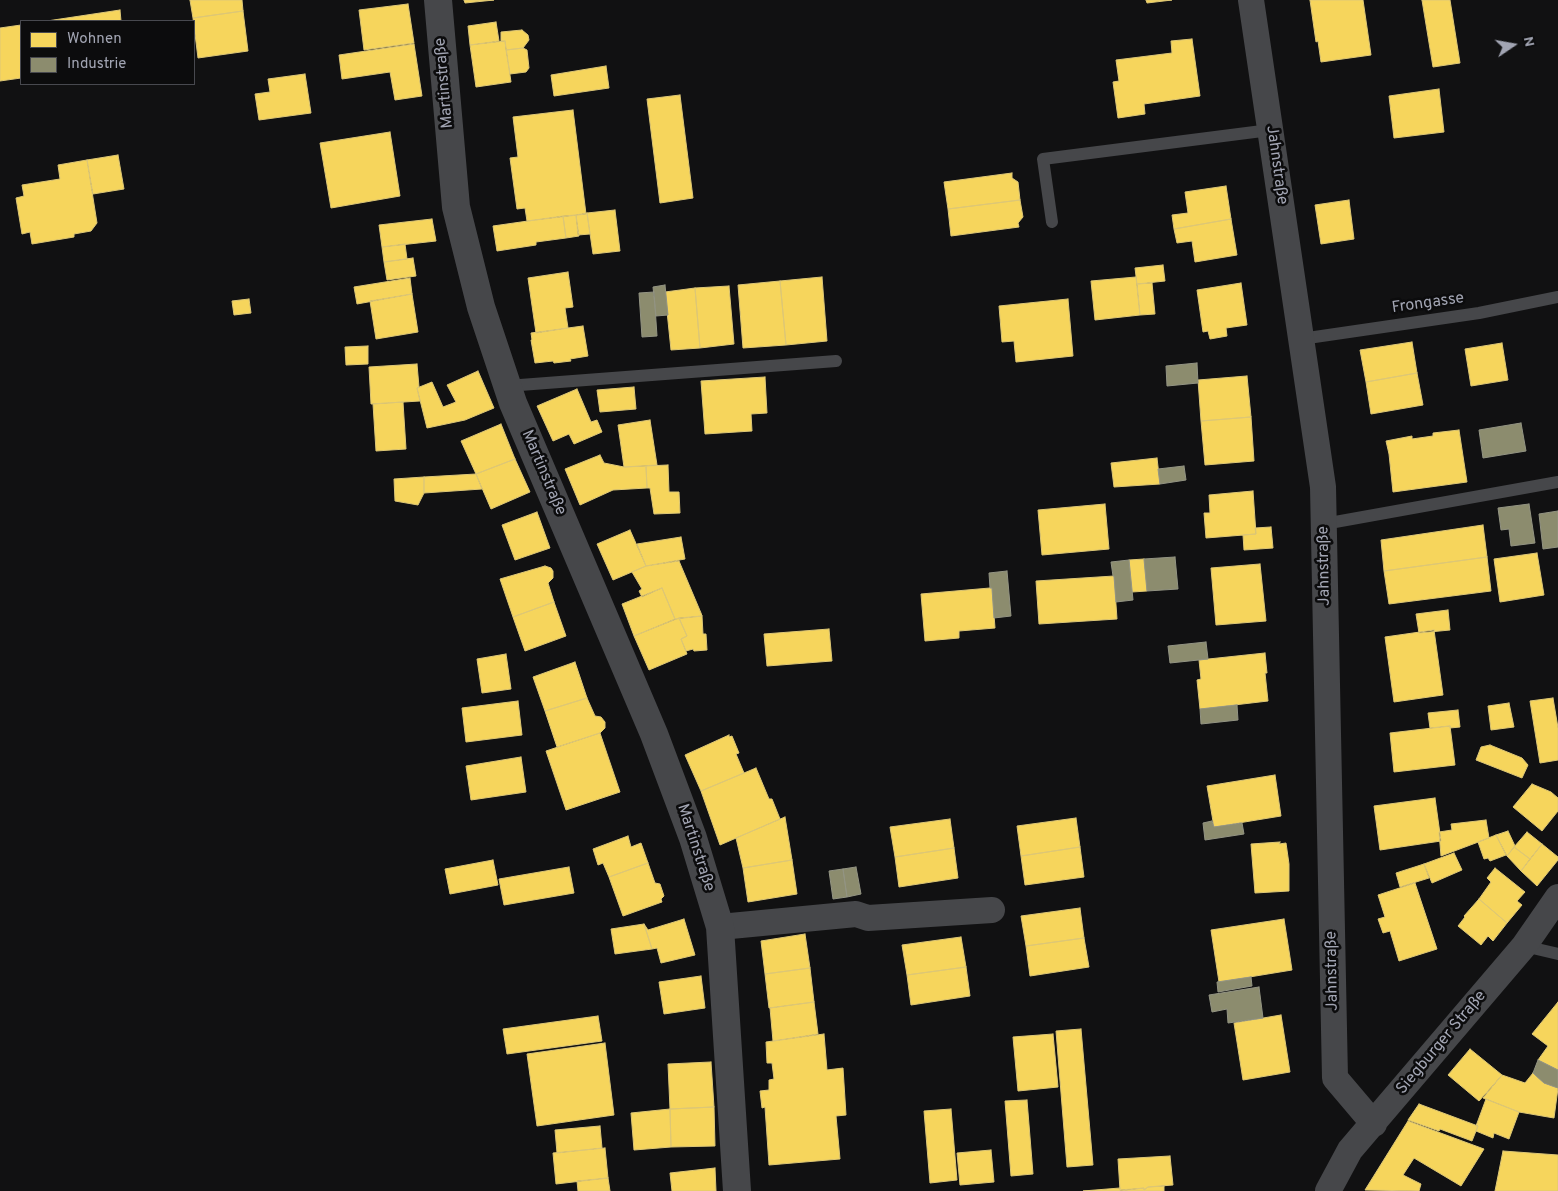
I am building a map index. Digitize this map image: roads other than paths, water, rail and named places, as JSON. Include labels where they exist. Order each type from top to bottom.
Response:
[{"type":"street","name":"Martinstraße","points":[[438,0],[456,207],[481,307],[513,403],[654,734],[693,838],[720,927],[737,1191]]},
{"type":"street","name":"Jahnstraße","points":[[1251,0],[1322,478],[1336,1078],[1374,1124]]},
{"type":"street","name":"Siegburger Straße","points":[[1328,1191],[1350,1150],[1524,946],[1558,897]]},
{"type":"street","points":[[720,927],[856,914],[868,918],[992,910]]},
{"type":"lane","points":[[1052,222],[1043,158],[1270,130]]},
{"type":"lane","name":"Frongasse","points":[[1301,339],[1479,313],[1558,297]]},
{"type":"lane","points":[[507,386],[836,361]]},
{"type":"lane","points":[[1324,524],[1558,482]]},
{"type":"lane","points":[[1524,946],[1558,954]]}]
